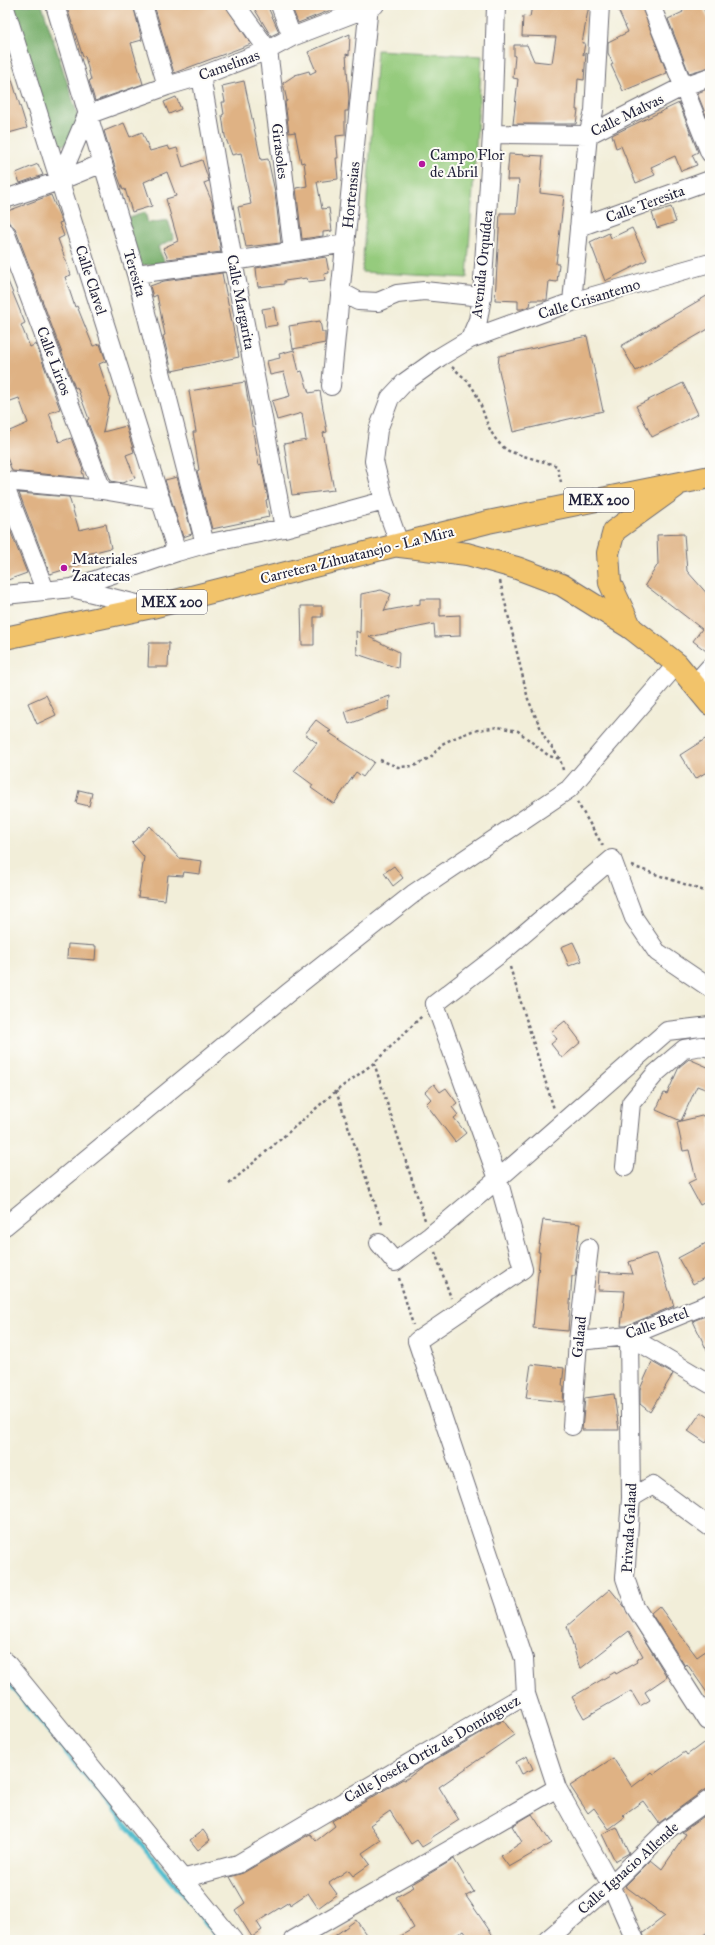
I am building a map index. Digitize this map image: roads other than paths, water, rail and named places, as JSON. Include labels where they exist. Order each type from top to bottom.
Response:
[{"type":"main road","name":"Carretera Zihuatanejo - La Mira","points":[[5,638],[152,607],[337,559],[400,546],[488,522],[710,476]]},
{"type":"main road","points":[[631,628],[610,583],[608,553],[614,531],[684,481]]},
{"type":"main road","points":[[400,546],[467,554],[495,561],[562,585],[631,628],[677,664],[710,704]]},
{"type":"street","name":"Teresita","points":[[55,5],[136,274],[205,544]]},
{"type":"street","points":[[144,5],[167,86]]},
{"type":"street","points":[[236,5],[268,50]]},
{"type":"street","points":[[280,5],[292,37]]},
{"type":"street","name":"Avenida Orquídea","points":[[400,546],[384,501],[374,461],[378,430],[390,398],[405,382],[440,357],[470,339],[478,320],[482,297],[492,134],[496,5]]},
{"type":"street","points":[[572,302],[588,135],[594,111],[600,5]]},
{"type":"street","points":[[651,5],[710,153]]},
{"type":"street","name":"Camelinas","points":[[87,115],[167,86],[201,76],[268,50],[292,37],[371,6]]},
{"type":"street","name":"Hortensias","points":[[331,386],[371,6]]},
{"type":"street","name":"Calle Clavel","points":[[5,8],[177,552]]},
{"type":"street","name":"Girasoles","points":[[268,50],[293,251]]},
{"type":"street","name":"Calle Margarita","points":[[201,76],[233,261],[284,528]]},
{"type":"street","name":"Calle Malvas","points":[[492,134],[588,135],[684,86],[710,77]]},
{"type":"street","points":[[59,181],[87,115]]},
{"type":"street","points":[[5,199],[59,181],[102,163]]},
{"type":"street","name":"Calle Teresita","points":[[579,227],[710,180]]},
{"type":"street","name":"Calle Lirios","points":[[5,232],[102,490]]},
{"type":"street","points":[[136,274],[233,261],[346,243]]},
{"type":"street","name":"Calle Crisantemo","points":[[470,339],[572,302],[710,263]]},
{"type":"street","points":[[341,292],[358,301],[378,302],[397,294],[424,291],[482,297]]},
{"type":"street","points":[[5,481],[102,490],[161,500]]},
{"type":"street","points":[[5,487],[45,590]]},
{"type":"street","points":[[5,595],[72,588],[205,544],[284,528],[384,501]]},
{"type":"street","points":[[72,588],[152,607]]},
{"type":"street","points":[[5,1226],[288,993],[412,894],[568,789],[677,664]]},
{"type":"street","points":[[694,685],[710,667]]},
{"type":"street","points":[[526,1694],[524,1659],[417,1341],[523,1269],[498,1179],[434,1004],[504,950],[612,859],[634,918],[658,952],[710,988]]},
{"type":"street","points":[[382,1238],[395,1262],[430,1236],[498,1179],[667,1031],[710,1026]]},
{"type":"street","points":[[625,1167],[631,1102],[656,1073],[684,1049],[702,1046],[710,1048]]},
{"type":"street","name":"Galaad","points":[[572,1426],[578,1341],[589,1248]]},
{"type":"street","name":"Calle Betel","points":[[578,1341],[629,1336],[710,1303]]},
{"type":"street","points":[[629,1336],[710,1384]]},
{"type":"street","name":"Privada Galaad","points":[[629,1336],[632,1498],[625,1578],[635,1608],[708,1721]]},
{"type":"street","points":[[632,1498],[653,1485],[710,1527]]},
{"type":"street","points":[[5,1662],[233,1940]]},
{"type":"street","name":"Calle Josefa Ortiz de Domínguez","points":[[182,1879],[238,1864],[526,1694],[557,1788],[610,1885],[636,1940]]},
{"type":"street","points":[[293,1940],[557,1788]]},
{"type":"street","name":"Calle Ignacio Allende","points":[[547,1940],[610,1885],[668,1829],[710,1799]]},
{"type":"waterway","points":[[5,1678],[220,1940]]},
{"type":"place","name":"Campo Flor de Abril","points":[[422,164]]},
{"type":"place","name":"Materiales Zacatecas","points":[[64,568]]}]
